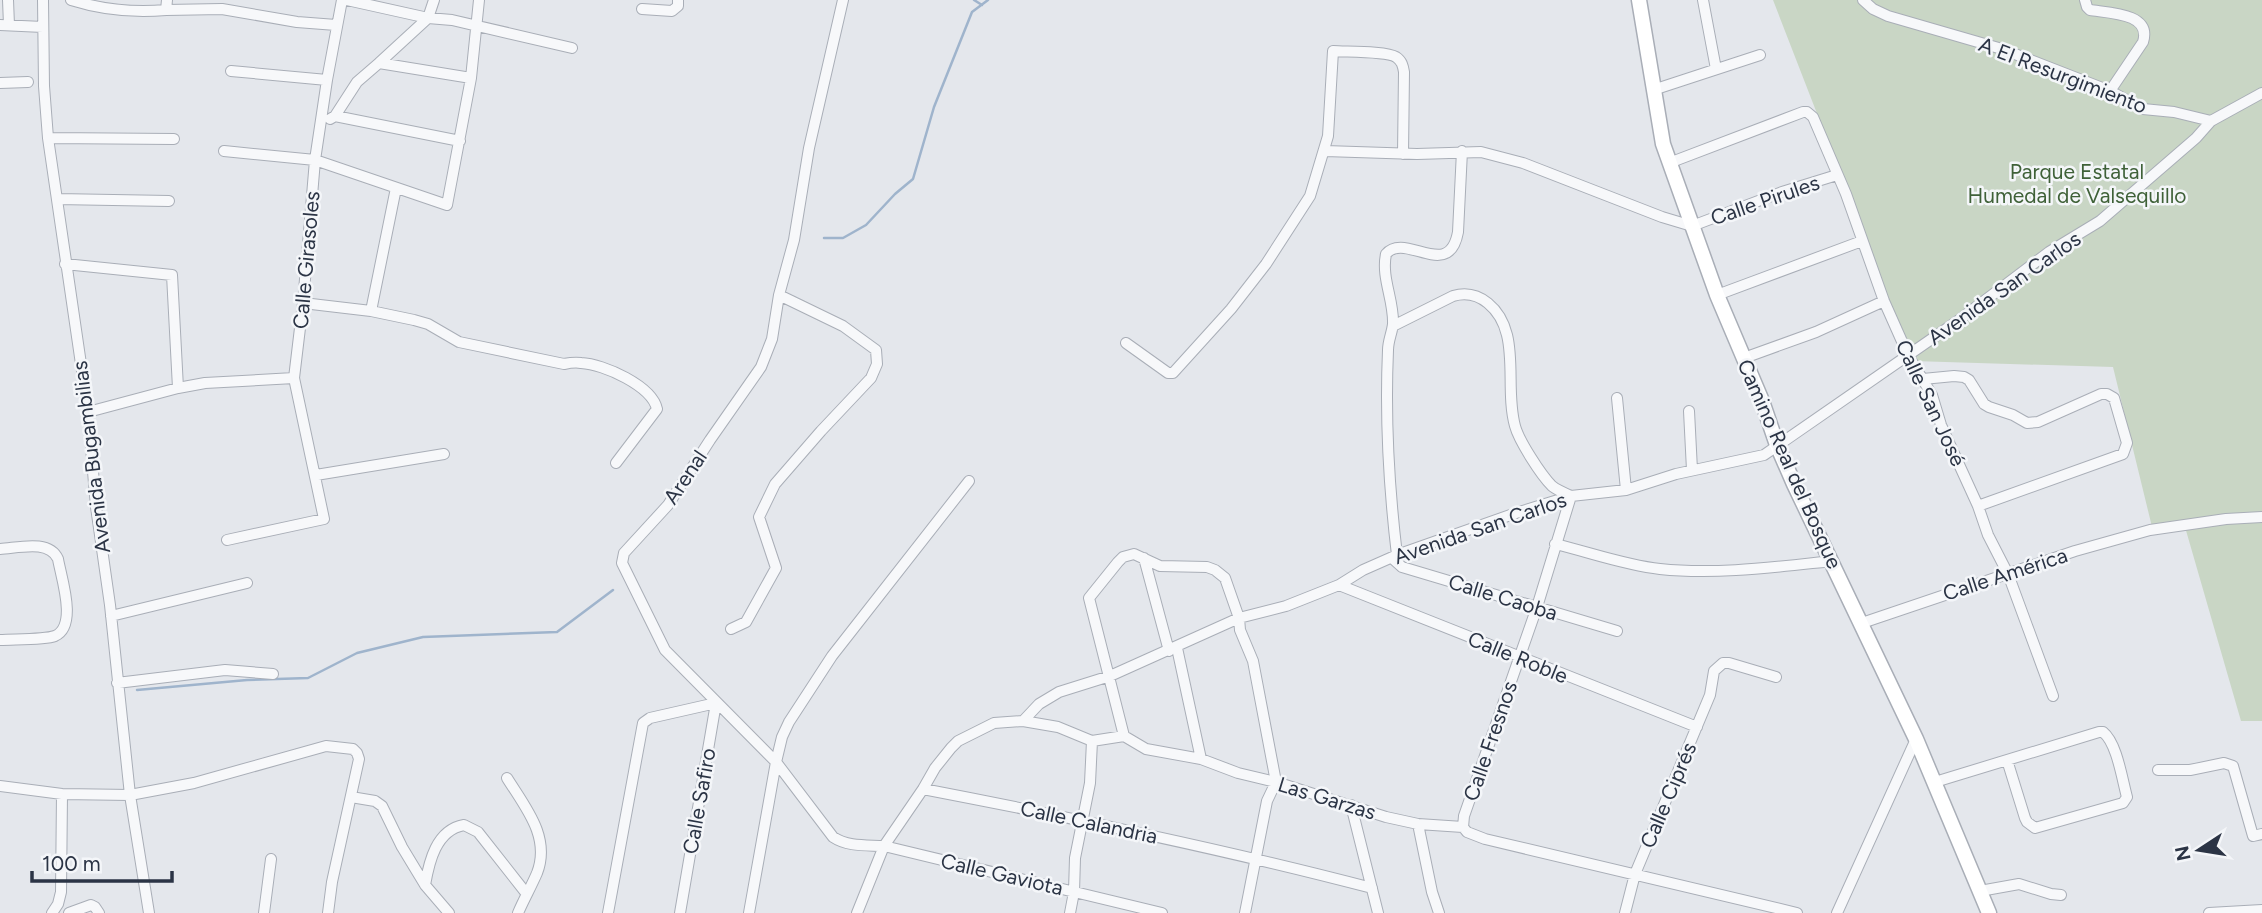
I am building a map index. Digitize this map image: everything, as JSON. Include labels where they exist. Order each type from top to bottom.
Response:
[{"type":"street","points":[[8,0],[4,25],[43,27]]},
{"type":"street","name":"Avenida Bugambilias","points":[[43,0],[44,86],[48,138],[88,412],[96,507],[111,616],[130,795],[149,913]]},
{"type":"street","points":[[71,0],[129,12],[167,5],[222,9],[297,22],[336,25]]},
{"type":"street","points":[[345,0],[572,48]]},
{"type":"street","name":"Calle Girasoles","points":[[227,540],[324,519],[293,378],[303,303],[315,160],[336,25],[345,0]]},
{"type":"street","points":[[321,125],[335,116],[357,82],[428,18],[433,0]]},
{"type":"street","points":[[224,151],[315,160],[447,205],[471,78],[479,0]]},
{"type":"street","points":[[642,9],[672,10],[678,6],[678,0]]},
{"type":"street","name":"Arenal","points":[[844,0],[809,148],[794,240],[779,295],[772,339],[761,368],[668,505],[624,553],[622,563],[664,650],[776,762],[833,837],[850,845],[884,846]]},
{"type":"street","name":"Camino Real del Bosque","points":[[1639,0],[1659,126],[1669,163],[1717,295],[1762,401],[1777,445],[1916,738],[1989,913]]},
{"type":"street","points":[[1703,0],[1716,69]]},
{"type":"street","name":"A El Resurgimiento","points":[[1863,0],[1873,9],[1888,16],[2002,49],[2110,92],[2143,109],[2174,112],[2211,121]]},
{"type":"street","points":[[2085,0],[2090,10],[2134,19],[2139,21],[2144,30],[2143,42],[2110,92]]},
{"type":"street","points":[[1126,343],[1168,373],[1174,373],[1231,309],[1266,264],[1305,206],[1325,150],[1331,113],[1333,51],[1389,55],[1399,59],[1404,72],[1403,153]]},
{"type":"street","points":[[1653,90],[1760,55]]},
{"type":"street","points":[[379,63],[471,78]]},
{"type":"street","points":[[231,71],[327,80]]},
{"type":"street","points":[[0,83],[28,82]]},
{"type":"street","points":[[2211,121],[2262,93]]},
{"type":"street","name":"Calle San José","points":[[1669,163],[1807,112],[1816,122],[1846,194],[1884,301],[1908,355],[1932,395],[1941,425],[1978,506],[1988,535],[2008,574],[2053,696]]},
{"type":"street","points":[[335,116],[460,141]]},
{"type":"street","name":"Avenida San Carlos","points":[[1023,721],[1050,697],[1110,676],[1239,618],[1286,606],[1339,585],[1394,556],[1571,496],[1626,490],[1669,475],[1758,457],[1769,452],[1959,320],[2049,252],[2100,221],[2196,138],[2211,121]]},
{"type":"street","points":[[48,138],[174,139]]},
{"type":"street","points":[[1325,150],[1480,152],[1523,163],[1692,226]]},
{"type":"street","points":[[1394,556],[1387,415],[1388,349],[1393,326],[1384,272],[1386,254],[1398,247],[1427,254],[1440,254],[1454,244],[1459,222],[1462,151]]},
{"type":"street","name":"Calle Pirules","points":[[1692,226],[1782,192],[1838,175]]},
{"type":"street","points":[[371,311],[396,188]]},
{"type":"street","points":[[57,200],[169,201]]},
{"type":"street","points":[[1717,295],[1862,241]]},
{"type":"street","points":[[65,264],[172,275],[178,388]]},
{"type":"street","points":[[1393,326],[1464,292],[1483,298],[1493,309],[1508,337],[1517,430],[1545,478],[1555,488],[1571,496]]},
{"type":"street","points":[[731,629],[746,622],[776,568],[759,517],[775,484],[871,378],[877,364],[876,350],[842,326],[779,295]]},
{"type":"street","points":[[1744,358],[1816,332],[1884,301]]},
{"type":"street","points":[[303,303],[371,311],[428,324],[459,342],[564,364],[580,362],[601,367],[631,381],[655,400],[657,409],[616,463]]},
{"type":"street","points":[[1923,379],[1965,377],[1984,404],[2027,423],[2038,422],[2101,394],[2114,398],[2127,443],[2126,450],[2118,456],[1978,506]]},
{"type":"street","points":[[88,412],[205,383],[293,378]]},
{"type":"street","points":[[1617,398],[1626,490]]},
{"type":"street","points":[[1689,411],[1692,470]]},
{"type":"street","points":[[316,475],[444,454]]},
{"type":"street","points":[[748,913],[776,762],[789,722],[832,656],[969,481]]},
{"type":"street","name":"Calle Fresnos","points":[[1463,827],[1464,816],[1537,607],[1571,496]]},
{"type":"street","name":"Calle América","points":[[1862,622],[2075,551],[2150,530],[2226,519],[2262,517]]},
{"type":"street","points":[[1555,544],[1641,565],[1685,571],[1832,561]]},
{"type":"street","points":[[0,549],[45,547],[54,551],[58,559],[68,612],[63,631],[54,636],[0,640]]},
{"type":"street","points":[[857,913],[884,846],[934,768],[958,741],[1003,721],[1023,721],[1058,727],[1092,741],[1124,736],[1089,598],[1123,558],[1134,554],[1160,566],[1194,565],[1216,570],[1225,578],[1253,661],[1276,782],[1267,801],[1245,913]]},
{"type":"street","name":"Calle Caoba","points":[[1394,556],[1402,567],[1617,631]]},
{"type":"street","points":[[1144,558],[1173,649],[1201,759]]},
{"type":"street","points":[[111,616],[247,583]]},
{"type":"street","name":"Calle Roble","points":[[1339,585],[1697,727]]},
{"type":"street","name":"Calle Ciprés","points":[[1625,913],[1635,874],[1710,695],[1714,671],[1723,663],[1776,677]]},
{"type":"street","points":[[117,683],[225,670],[273,674]]},
{"type":"street","points":[[608,913],[643,723],[650,718],[716,703]]},
{"type":"street","name":"Calle Safiro","points":[[680,913],[716,703]]},
{"type":"street","points":[[1935,782],[2007,760],[2103,732],[2114,748],[2127,797],[2123,803],[2035,828],[2025,818],[2007,760]]},
{"type":"street","name":"Las Garzas","points":[[1124,736],[1146,749],[1201,759],[1237,773],[1276,782],[1386,817],[1418,824],[1463,827],[1467,832],[1485,839],[1797,913]]},
{"type":"street","points":[[1838,913],[1916,738]]},
{"type":"street","points":[[1070,913],[1075,858],[1090,783],[1092,741]]},
{"type":"street","points":[[0,786],[62,794],[130,795],[194,783],[326,746],[353,749],[359,759],[332,882],[328,913]]},
{"type":"street","points":[[2158,770],[2190,770],[2224,763],[2233,766],[2253,836],[2262,834]]},
{"type":"street","points":[[507,778],[533,820],[542,848],[536,874],[518,913]]},
{"type":"street","name":"Calle Calandria","points":[[923,789],[1083,819],[1255,858],[1371,888]]},
{"type":"street","points":[[52,913],[61,892],[62,794]]},
{"type":"street","points":[[351,797],[382,806],[425,885],[449,913]]},
{"type":"street","points":[[1351,805],[1378,913]]},
{"type":"street","points":[[425,885],[435,848],[451,830],[464,824],[478,832],[526,893]]},
{"type":"street","points":[[1418,824],[1439,913]]},
{"type":"street","name":"Calle Gaviota","points":[[884,846],[1161,913]]},
{"type":"street","points":[[264,913],[271,859]]},
{"type":"street","points":[[1980,891],[2019,884],[2061,894]]},
{"type":"street","points":[[69,913],[91,905],[99,913]]},
{"type":"street","points":[[2209,913],[2262,910]]},
{"type":"green space","name":"Parque Estatal Humedal de Valsequillo","points":[[1773,0],[2262,0],[2262,721],[2241,721],[2185,527],[2153,531],[2113,367],[1913,361]]},
{"type":"waterway","points":[[974,0],[982,5]]},
{"type":"waterway","points":[[824,238],[843,238],[866,225],[913,179],[934,107],[972,12],[988,0]]},
{"type":"waterway","points":[[137,690],[247,680],[308,678],[357,653],[423,637],[557,632],[613,590]]}]
